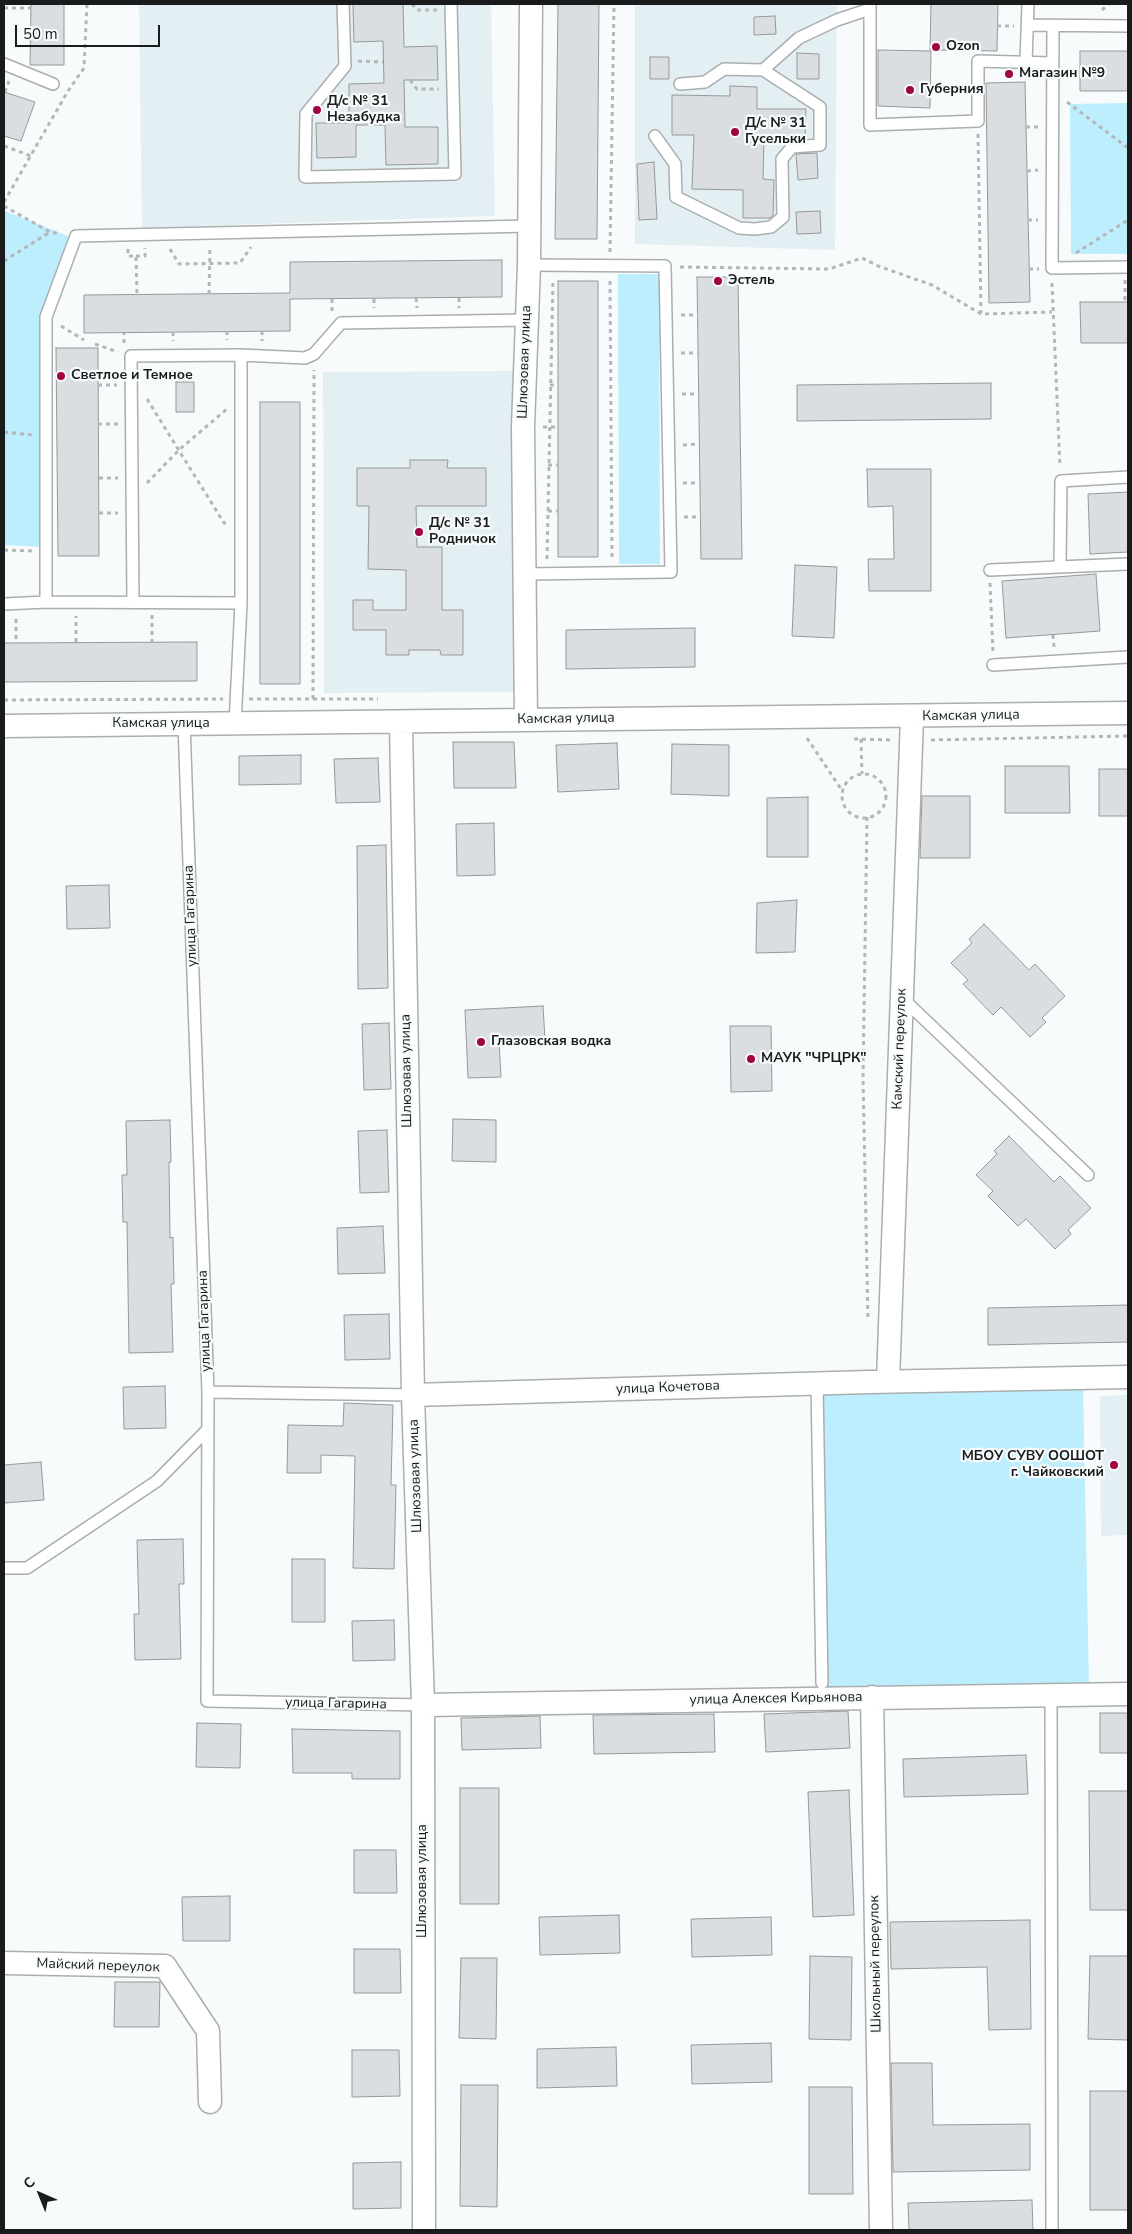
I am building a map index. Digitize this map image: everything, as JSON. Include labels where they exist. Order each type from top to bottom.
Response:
[{"type":"street","name":"Шлюзовая улица","points":[[526,720],[523,427],[529,265],[531,4]]},
{"type":"street","name":"Камская улица","points":[[4,726],[912,717],[1128,713]]},
{"type":"street","name":"Камский переулок","points":[[888,1381],[912,717]]},
{"type":"street","name":"Шлюзовая улица","points":[[401,722],[413,1395],[423,1705],[424,2230]]},
{"type":"street","name":"улица Кочетова","points":[[413,1395],[888,1381],[1128,1377]]},
{"type":"street","name":"улица Алексея Кирьянова","points":[[423,1705],[1128,1694]]},
{"type":"street","name":"Школьный переулок","points":[[872,1698],[881,2230]]},
{"type":"street","name":"Майский переулок","points":[[4,1963],[165,1966],[208,2031],[210,2102]]},
{"type":"lane","points":[[343,4],[345,66],[306,114],[305,177],[455,174],[451,7]]},
{"type":"lane","points":[[1026,62],[1028,4]]},
{"type":"lane","points":[[763,70],[799,38],[870,6],[870,125],[978,121],[978,61],[1052,63]]},
{"type":"lane","points":[[1027,25],[1128,26]]},
{"type":"lane","points":[[1053,26],[1051,90],[1052,268],[1127,267]]},
{"type":"lane","points":[[4,64],[53,84]]},
{"type":"lane","points":[[655,136],[675,164],[676,197],[738,228],[755,229],[771,227],[783,217],[782,159],[792,147],[820,146],[820,107],[763,70],[724,69],[705,82],[680,84]]},
{"type":"lane","points":[[46,602],[46,317],[76,236],[529,226]]},
{"type":"lane","points":[[525,574],[671,572],[665,266],[529,265]]},
{"type":"lane","points":[[133,602],[131,356],[241,355],[305,358],[314,354],[341,323],[527,320]]},
{"type":"lane","points":[[236,724],[241,602],[241,355]]},
{"type":"lane","points":[[1060,566],[1060,481],[1128,477]]},
{"type":"lane","points":[[990,570],[1128,564]]},
{"type":"lane","points":[[4,604],[46,602],[241,602]]},
{"type":"lane","points":[[993,665],[1128,657]]},
{"type":"lane","name":"улица Гагарина","points":[[184,724],[208,1392],[207,1701],[423,1705]]},
{"type":"lane","points":[[902,998],[1088,1175]]},
{"type":"lane","points":[[817,1383],[822,1683]]},
{"type":"lane","name":"улица Кочетова","points":[[208,1392],[413,1395]]},
{"type":"lane","points":[[4,1568],[27,1568],[157,1481],[208,1429]]},
{"type":"lane","points":[[1051,1694],[1052,2230]]},
{"type":"path","points":[[4,261],[50,232],[4,204],[68,91],[84,68],[87,4]]},
{"type":"path","points":[[412,4],[417,10],[451,7]]},
{"type":"path","points":[[612,573],[610,265],[614,4]]},
{"type":"path","points":[[4,8],[31,8]]},
{"type":"path","points":[[345,61],[383,62]]},
{"type":"path","points":[[410,80],[416,89],[452,89]]},
{"type":"path","points":[[5,92],[7,86]]},
{"type":"path","points":[[1051,90],[1128,148]]},
{"type":"path","points":[[978,121],[981,314]]},
{"type":"path","points":[[4,146],[31,156]]},
{"type":"path","points":[[1060,481],[1052,312],[1052,268],[1128,220]]},
{"type":"path","points":[[161,234],[179,264],[240,264],[262,232]]},
{"type":"path","points":[[136,235],[136,248],[128,248],[128,256],[136,256],[137,295]]},
{"type":"path","points":[[665,266],[828,269],[862,258],[878,266],[932,285],[981,314],[1052,312]]},
{"type":"path","points":[[209,294],[210,264]]},
{"type":"path","points":[[547,574],[553,264]]},
{"type":"path","points":[[1125,302],[1127,267]]},
{"type":"path","points":[[374,298],[374,304]]},
{"type":"path","points":[[693,315],[698,315]]},
{"type":"path","points":[[46,317],[84,340]]},
{"type":"path","points":[[552,321],[558,321]]},
{"type":"path","points":[[227,331],[227,338]]},
{"type":"path","points":[[172,332],[173,339]]},
{"type":"path","points":[[95,344],[131,356]]},
{"type":"path","points":[[693,353],[698,353]]},
{"type":"path","points":[[313,699],[314,354]]},
{"type":"path","points":[[551,385],[558,385]]},
{"type":"path","points":[[693,394],[699,394]]},
{"type":"path","points":[[144,395],[180,449],[224,522],[241,523]]},
{"type":"path","points":[[150,480],[180,449],[241,396]]},
{"type":"path","points":[[4,432],[46,436]]},
{"type":"path","points":[[549,465],[558,465]]},
{"type":"path","points":[[4,550],[46,552]]},
{"type":"path","points":[[990,570],[993,665]]},
{"type":"path","points":[[152,602],[152,642]]},
{"type":"path","points":[[76,603],[76,642]]},
{"type":"path","points":[[16,604],[16,643]]},
{"type":"path","points":[[852,739],[912,740],[1128,736]]},
{"type":"path","points":[[816,738],[807,738],[843,792],[845,806],[853,815],[867,817],[880,812],[886,799],[883,786],[875,777],[862,774],[849,780],[843,792]]},
{"type":"path","points":[[861,739],[862,774]]},
{"type":"path","points":[[867,817],[863,1078],[868,1323]]},
{"type":"shaded area","name":"Д/с № 31 Незабудка","points":[[139,4],[491,4],[495,216],[142,228]]},
{"type":"shaded area","name":"Д/с № 31 Гусельки","points":[[635,4],[837,4],[835,250],[635,244]]},
{"type":"shaded area","points":[[1128,103],[1128,254],[1071,254],[1070,104]]},
{"type":"shaded area","points":[[5,211],[73,238],[44,316],[41,547],[4,545]]},
{"type":"shaded area","points":[[618,274],[659,274],[660,564],[619,564]]},
{"type":"shaded area","name":"Д/с № 31 Родничок","points":[[515,371],[516,692],[324,693],[323,372]]},
{"type":"shaded area","points":[[1083,1384],[1089,1686],[827,1690],[821,1388]]},
{"type":"shaded area","name":"МБОУ СУВУ ООШОТ г. Чайковский","points":[[1128,1395],[1128,1535],[1101,1536],[1100,1396]]},
{"type":"building","points":[[31,4],[64,4],[64,65],[30,65]]},
{"type":"building","points":[[353,4],[403,4],[404,47],[437,46],[438,80],[404,80],[405,127],[438,127],[438,164],[386,165],[385,125],[356,125],[356,157],[317,158],[316,123],[349,123],[349,84],[384,83],[383,41],[354,42]]},
{"type":"building","points":[[558,4],[599,4],[597,239],[555,239]]},
{"type":"building","points":[[931,4],[998,4],[997,51],[930,50]]},
{"type":"building","points":[[775,16],[776,34],[754,35],[754,17]]},
{"type":"building","points":[[878,50],[931,51],[930,108],[878,106]]},
{"type":"building","points":[[1080,51],[1128,51],[1128,91],[1080,91]]},
{"type":"building","points":[[797,53],[819,54],[819,79],[797,79]]},
{"type":"building","points":[[650,57],[669,57],[669,79],[650,79]]},
{"type":"building","points":[[1025,82],[1030,302],[989,303],[986,83]]},
{"type":"building","points":[[730,86],[757,87],[757,109],[806,109],[805,138],[764,137],[763,179],[774,180],[773,215],[770,218],[743,218],[743,190],[692,189],[694,135],[672,135],[672,95],[730,96]]},
{"type":"building","points":[[4,92],[35,102],[21,141],[4,136]]},
{"type":"building","points":[[817,153],[818,178],[798,180],[796,154]]},
{"type":"building","points":[[654,162],[657,219],[639,220],[637,164]]},
{"type":"building","points":[[820,211],[821,233],[797,234],[796,212]]},
{"type":"building","points":[[502,260],[502,297],[290,299],[290,331],[84,333],[84,295],[290,293],[290,262]]},
{"type":"building","points":[[697,277],[738,277],[742,559],[701,559]]},
{"type":"building","points":[[558,281],[598,281],[598,557],[558,557]]},
{"type":"building","points":[[1080,302],[1128,302],[1128,343],[1081,343]]},
{"type":"building","points":[[56,348],[98,348],[99,556],[58,556]]},
{"type":"building","points":[[176,382],[194,382],[194,412],[176,412]]},
{"type":"building","points":[[991,383],[991,419],[797,421],[797,385]]},
{"type":"building","points":[[260,402],[300,402],[300,684],[260,684]]},
{"type":"building","points":[[410,460],[448,460],[447,468],[486,468],[486,506],[416,506],[417,547],[442,547],[442,610],[463,610],[463,655],[441,655],[440,650],[409,650],[409,655],[386,655],[386,630],[353,630],[353,600],[373,600],[373,610],[406,610],[406,570],[368,569],[369,506],[357,506],[357,468],[410,468]]},
{"type":"building","points":[[867,469],[931,469],[931,591],[869,591],[868,559],[894,559],[893,506],[868,507]]},
{"type":"building","points":[[1128,492],[1128,552],[1090,554],[1088,494]]},
{"type":"building","points":[[795,565],[837,567],[834,638],[792,636]]},
{"type":"building","points":[[1096,574],[1100,631],[1006,638],[1002,581]]},
{"type":"building","points":[[695,628],[695,667],[566,669],[566,630]]},
{"type":"building","points":[[197,642],[197,681],[4,682],[4,643]]},
{"type":"building","points":[[453,742],[514,742],[516,788],[454,788]]},
{"type":"building","points":[[617,743],[619,789],[558,792],[556,745]]},
{"type":"building","points":[[672,744],[729,745],[729,796],[671,794]]},
{"type":"building","points":[[301,755],[301,784],[239,785],[239,756]]},
{"type":"building","points":[[378,758],[380,802],[336,803],[334,759]]},
{"type":"building","points":[[1005,766],[1069,766],[1070,813],[1005,813]]},
{"type":"building","points":[[1099,769],[1128,769],[1128,816],[1099,816]]},
{"type":"building","points":[[922,796],[970,796],[970,858],[920,858]]},
{"type":"building","points":[[808,797],[808,857],[767,857],[767,798]]},
{"type":"building","points":[[494,823],[495,875],[457,876],[456,824]]},
{"type":"building","points":[[386,845],[388,988],[358,989],[357,846]]},
{"type":"building","points":[[109,885],[110,928],[67,929],[66,886]]},
{"type":"building","points":[[797,900],[795,952],[756,953],[757,903]]},
{"type":"building","points":[[984,924],[1029,970],[1035,964],[1065,996],[1042,1018],[1046,1022],[1030,1037],[1001,1007],[993,1015],[963,984],[968,980],[951,963],[972,943],[969,939]]},
{"type":"building","points":[[543,1006],[545,1039],[499,1041],[501,1077],[468,1078],[465,1010]]},
{"type":"building","points":[[389,1023],[391,1089],[364,1090],[362,1024]]},
{"type":"building","name":"МАУК \"ЧРЦРК\"","points":[[730,1026],[771,1026],[772,1091],[731,1092]]},
{"type":"building","points":[[453,1119],[496,1120],[496,1162],[452,1161]]},
{"type":"building","points":[[170,1120],[170,1238],[173,1237],[174,1284],[171,1284],[173,1352],[129,1353],[127,1222],[123,1222],[122,1175],[127,1175],[126,1121]]},
{"type":"building","points":[[387,1130],[389,1192],[360,1193],[358,1131]]},
{"type":"building","points":[[1009,1136],[1054,1182],[1060,1176],[1091,1208],[1068,1230],[1071,1234],[1055,1249],[1026,1219],[1018,1226],[988,1196],[993,1191],[976,1175],[997,1154],[994,1151]]},
{"type":"building","points":[[383,1226],[385,1273],[338,1274],[337,1228]]},
{"type":"building","points":[[1128,1305],[1128,1342],[988,1345],[988,1308]]},
{"type":"building","points":[[389,1314],[390,1359],[345,1360],[344,1315]]},
{"type":"building","points":[[165,1386],[166,1428],[124,1429],[123,1387]]},
{"type":"building","points":[[344,1403],[393,1405],[391,1485],[396,1485],[394,1569],[353,1568],[355,1456],[321,1455],[321,1473],[287,1473],[288,1425],[343,1426]]},
{"type":"building","points":[[41,1462],[44,1500],[4,1503],[4,1465]]},
{"type":"building","points":[[183,1539],[184,1584],[179,1584],[181,1659],[135,1660],[134,1614],[139,1614],[137,1540]]},
{"type":"building","points":[[292,1559],[325,1559],[325,1622],[292,1622]]},
{"type":"building","points":[[394,1620],[395,1660],[353,1661],[352,1621]]},
{"type":"building","points":[[848,1711],[850,1748],[766,1752],[764,1714]]},
{"type":"building","points":[[1100,1713],[1128,1713],[1128,1753],[1100,1753]]},
{"type":"building","points":[[714,1714],[715,1752],[594,1754],[593,1715]]},
{"type":"building","points":[[540,1716],[541,1748],[462,1750],[461,1718]]},
{"type":"building","points":[[197,1723],[241,1724],[240,1768],[196,1767]]},
{"type":"building","points":[[292,1729],[400,1731],[400,1779],[352,1779],[352,1773],[293,1773]]},
{"type":"building","points":[[1026,1755],[1028,1794],[904,1797],[903,1759]]},
{"type":"building","points":[[460,1788],[499,1788],[499,1904],[460,1904]]},
{"type":"building","points":[[849,1790],[854,1915],[813,1917],[808,1792]]},
{"type":"building","points":[[1089,1791],[1128,1791],[1128,1910],[1090,1910]]},
{"type":"building","points":[[354,1850],[396,1850],[397,1893],[354,1893]]},
{"type":"building","points":[[230,1896],[230,1941],[183,1941],[182,1897]]},
{"type":"building","points":[[619,1915],[620,1953],[540,1955],[539,1917]]},
{"type":"building","points":[[771,1917],[772,1955],[692,1957],[691,1919]]},
{"type":"building","points":[[1030,1920],[1031,2029],[989,2030],[987,1967],[891,1969],[890,1922]]},
{"type":"building","points":[[354,1949],[400,1949],[401,1993],[354,1993]]},
{"type":"building","points":[[810,1956],[852,1957],[851,2040],[809,2039]]},
{"type":"building","points":[[1090,1956],[1128,1956],[1128,2040],[1088,2039]]},
{"type":"building","points":[[461,1958],[497,1958],[496,2039],[459,2038]]},
{"type":"building","points":[[115,1982],[160,1982],[159,2027],[114,2027]]},
{"type":"building","points":[[771,2043],[772,2082],[692,2084],[691,2045]]},
{"type":"building","points":[[616,2047],[617,2086],[537,2088],[537,2049]]},
{"type":"building","points":[[352,2050],[399,2050],[400,2096],[352,2097]]},
{"type":"building","points":[[891,2063],[932,2063],[933,2125],[1030,2124],[1030,2170],[893,2172]]},
{"type":"building","points":[[461,2085],[498,2085],[497,2207],[460,2206]]},
{"type":"building","points":[[809,2087],[852,2087],[853,2194],[809,2194]]},
{"type":"building","points":[[1090,2091],[1128,2091],[1128,2210],[1090,2210]]},
{"type":"building","points":[[401,2162],[401,2208],[353,2209],[353,2163]]},
{"type":"building","points":[[1032,2200],[1033,2230],[909,2230],[908,2203]]},
{"type":"place","name":"Ozon","points":[[936,47]]},
{"type":"place","name":"Магазин №9","points":[[1009,74]]},
{"type":"place","name":"Губерния","points":[[910,90]]},
{"type":"place","name":"Д/с № 31 Незабудка","points":[[317,110]]},
{"type":"place","name":"Д/с № 31 Гусельки","points":[[735,132]]},
{"type":"place","name":"Эстель","points":[[718,281]]},
{"type":"place","name":"Светлое и Темное","points":[[61,376]]},
{"type":"place","name":"Д/с № 31 Родничок","points":[[419,532]]},
{"type":"place","name":"Глазовская водка","points":[[481,1042]]},
{"type":"place","name":"МАУК \"ЧРЦРК\"","points":[[751,1059]]},
{"type":"place","name":"МБОУ СУВУ ООШОТ г. Чайковский","points":[[1114,1465]]}]
